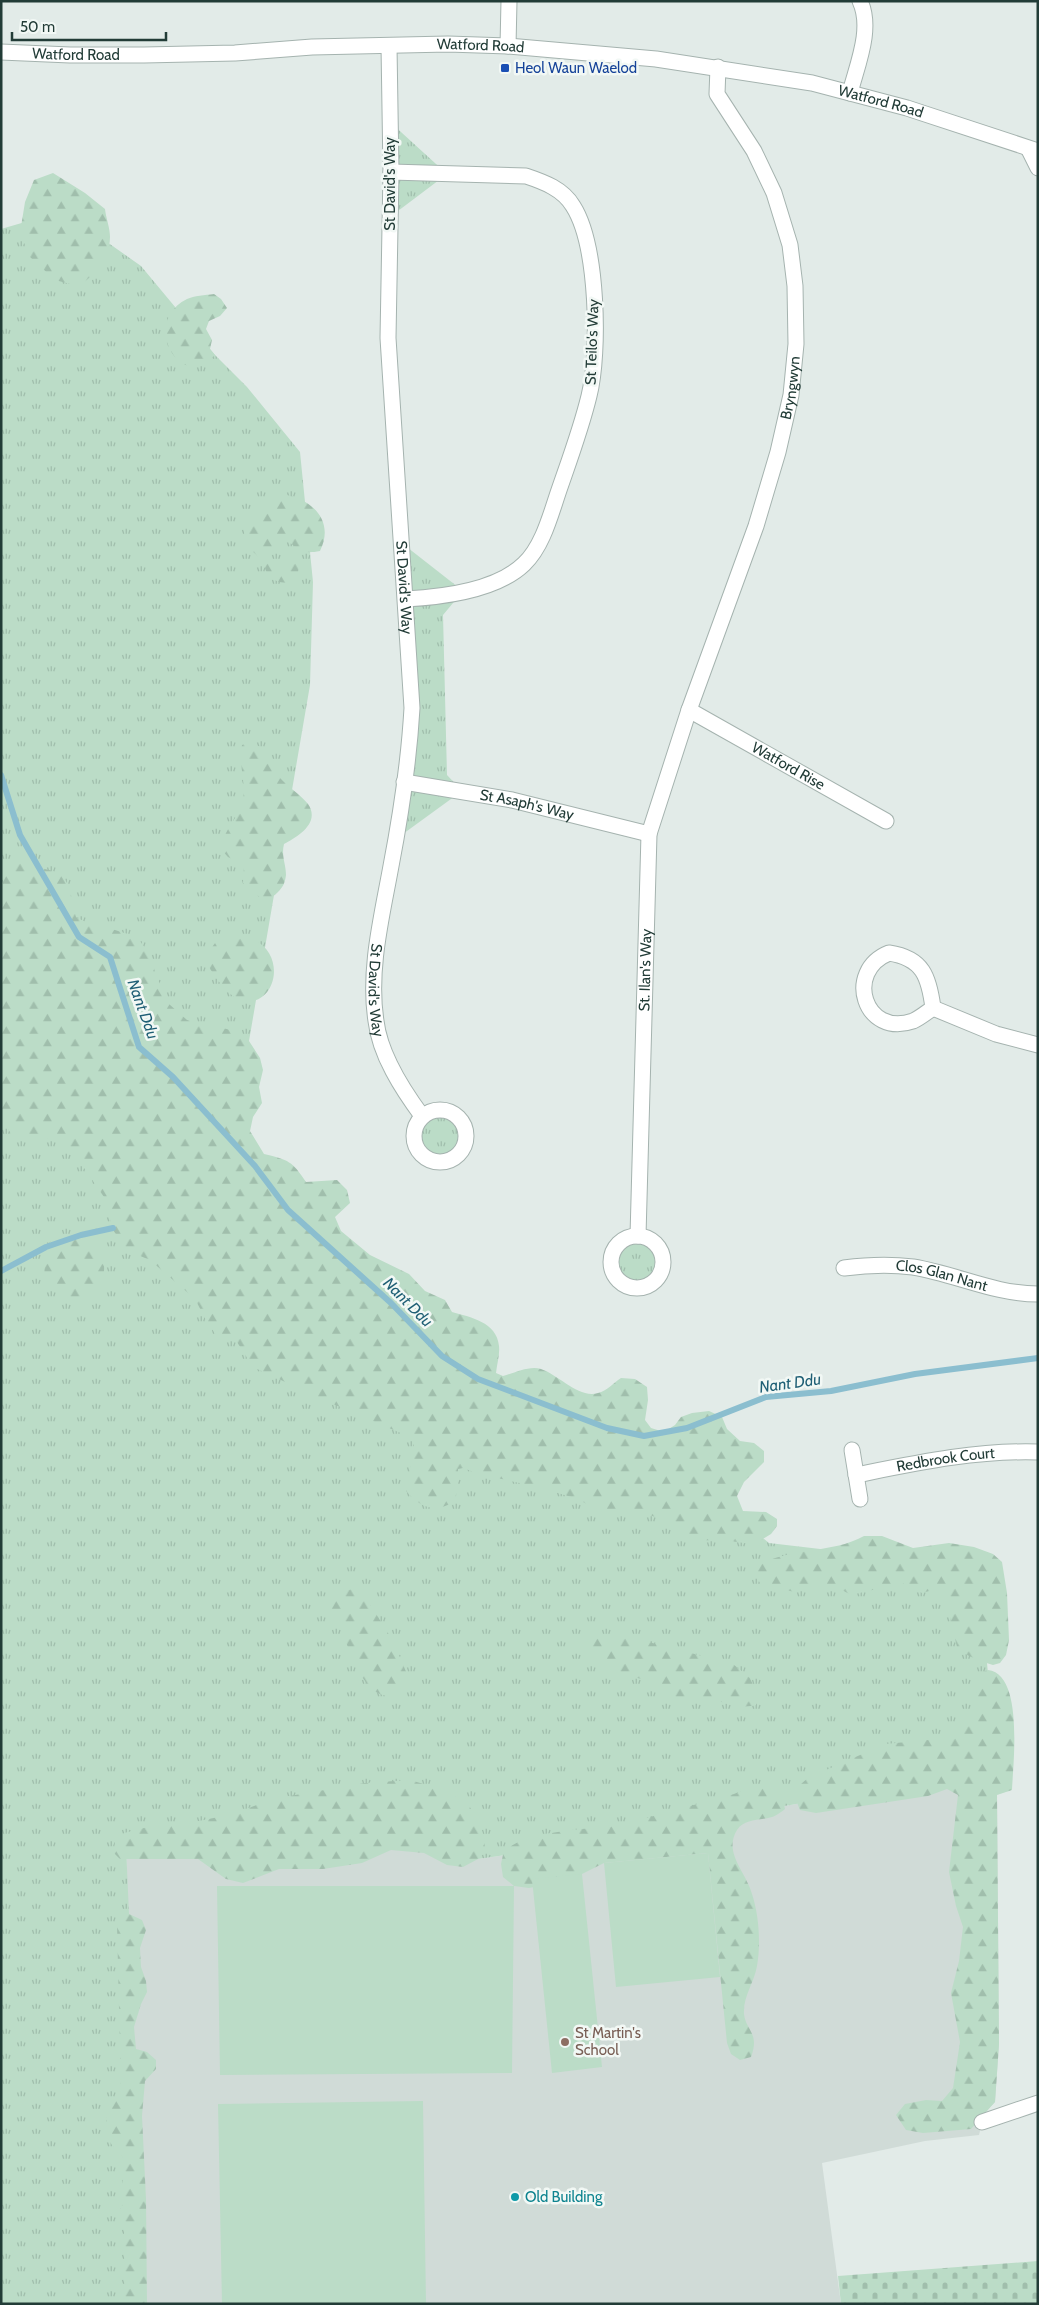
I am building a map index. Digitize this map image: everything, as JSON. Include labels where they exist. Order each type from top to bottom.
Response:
[{"type":"street","points":[[508,46],[509,1]]},
{"type":"street","points":[[850,93],[866,23],[860,1]]},
{"type":"street","name":"Watford Road","points":[[1,52],[70,55],[144,55],[235,53],[312,46],[448,44],[508,46],[656,59],[784,77],[850,93],[907,108],[1033,151]]},
{"type":"street","name":"St David's Way","points":[[389,46],[388,338],[412,708],[410,745],[395,847],[379,936],[374,985],[376,1022],[386,1053],[403,1089],[422,1116]]},
{"type":"street","name":"Bryngwyn","points":[[689,710],[756,526],[778,452],[791,394],[796,344],[795,286],[790,245],[774,193],[754,150],[717,94],[718,67]]},
{"type":"street","points":[[1033,151],[1038,168]]},
{"type":"street","name":"St Teilo's Way","points":[[390,172],[526,176],[554,188],[573,206],[582,227],[590,262],[595,307],[594,362],[590,394],[572,455],[538,546],[525,563],[508,577],[486,586],[406,599]]},
{"type":"street","name":"Watford Rise","points":[[689,710],[886,821]]},
{"type":"street","name":"St. Ilan's Way","points":[[638,1236],[649,834],[689,710]]},
{"type":"street","name":"St Asaph's Way","points":[[404,782],[520,802],[649,834]]},
{"type":"street","points":[[889,953],[903,955],[916,962],[928,980],[933,1008],[914,1020],[900,1023],[880,1019],[867,1006],[863,989],[868,971],[877,958],[889,953]]},
{"type":"street","points":[[933,1008],[996,1034],[1038,1046]]},
{"type":"street","name":"Clos Glan Nant","points":[[844,1268],[880,1264],[914,1268],[992,1289],[1020,1294],[1038,1294]]},
{"type":"street","points":[[852,1450],[860,1499]]},
{"type":"street","name":"Redbrook Court","points":[[856,1475],[962,1455],[1014,1451],[1038,1452]]},
{"type":"street","points":[[982,2122],[1038,2103]]},
{"type":"shaded area","name":"St Martin's School","points":[[950,1777],[997,1794],[999,2044],[995,2102],[984,2113],[979,2135],[925,2141],[822,2163],[841,2304],[135,2304],[126,1846],[444,1802],[457,1862]]},
{"type":"green space","points":[[390,122],[447,174],[390,217]]},
{"type":"green space","points":[[53,173],[85,193],[105,209],[110,234],[107,252],[96,271],[78,286],[55,280],[30,257],[20,233],[25,202],[34,180]]},
{"type":"green space","points":[[63,211],[141,266],[215,355],[247,387],[300,452],[313,582],[310,685],[249,1041],[228,1179],[375,1321],[703,1489],[769,1543],[880,1556],[962,1554],[987,1663],[992,1717],[950,1777],[499,1856],[457,1862],[444,1802],[126,1846],[129,1914],[135,2304],[1,2304],[1,229]]},
{"type":"green space","points":[[214,294],[221,299],[227,308],[220,316],[209,321],[206,329],[212,340],[210,349],[215,355],[202,365],[191,366],[182,363],[173,355],[168,344],[166,332],[168,320],[174,308],[187,299]]},
{"type":"green space","points":[[278,494],[300,499],[309,504],[317,511],[325,529],[320,551],[308,552],[300,550],[284,540],[275,544],[270,552],[272,559],[292,560],[299,565],[298,573],[288,583],[279,582],[268,577],[259,559],[245,545],[244,527],[254,517],[263,515],[269,501]]},
{"type":"green space","points":[[403,544],[463,591],[443,615],[447,775],[462,791],[396,839],[410,745]]},
{"type":"green space","points":[[249,742],[267,753],[280,778],[308,804],[312,817],[310,823],[301,833],[284,844],[283,852],[286,875],[284,885],[269,898],[255,894],[243,883],[244,865],[228,857],[220,848],[243,799],[244,786],[241,752],[242,745]]},
{"type":"green space","points":[[20,863],[47,869],[61,876],[70,889],[76,917],[91,925],[137,937],[150,955],[156,975],[169,1004],[187,1020],[231,1030],[249,1041],[260,1058],[263,1070],[259,1087],[262,1103],[253,1117],[250,1131],[264,1154],[289,1162],[306,1182],[337,1180],[347,1190],[350,1203],[335,1217],[341,1231],[370,1255],[409,1274],[425,1291],[445,1300],[452,1312],[482,1322],[488,1326],[497,1338],[499,1346],[496,1373],[503,1376],[537,1368],[548,1372],[576,1390],[591,1394],[604,1391],[621,1378],[635,1379],[647,1387],[648,1400],[645,1420],[651,1428],[664,1432],[675,1425],[681,1417],[692,1413],[709,1411],[722,1417],[727,1429],[740,1441],[754,1443],[764,1451],[764,1462],[744,1482],[737,1496],[743,1511],[766,1512],[777,1519],[777,1526],[771,1534],[750,1544],[731,1541],[699,1540],[673,1524],[645,1513],[595,1509],[578,1499],[538,1487],[479,1474],[463,1468],[458,1469],[458,1486],[455,1501],[435,1508],[423,1505],[406,1491],[414,1445],[410,1437],[253,1367],[237,1342],[219,1339],[207,1322],[195,1299],[150,1260],[128,1251],[113,1230],[104,1197],[82,1165],[55,1140],[28,1135],[15,1136],[10,1133],[1,1112],[1,906],[5,903],[7,893],[1,873],[8,865]]},
{"type":"green space","points":[[234,935],[253,939],[264,947],[271,958],[274,969],[273,980],[269,990],[262,997],[252,1001],[241,1000],[232,995],[209,967],[210,954],[214,945],[221,939]]},
{"type":"green space","points":[[435,1110],[445,1110],[459,1117],[466,1131],[466,1141],[459,1155],[445,1162],[435,1162],[425,1158],[418,1151],[414,1141],[414,1131],[418,1121],[425,1114]]},
{"type":"green space","points":[[69,1234],[82,1237],[91,1242],[98,1248],[102,1256],[104,1265],[103,1275],[96,1297],[79,1300],[66,1297],[60,1294],[44,1276],[49,1243],[53,1239]]},
{"type":"green space","points":[[637,1236],[651,1240],[659,1248],[663,1262],[659,1276],[651,1284],[637,1288],[623,1284],[615,1276],[611,1262],[615,1248],[623,1240]]},
{"type":"green space","points":[[864,1536],[882,1536],[913,1548],[949,1543],[974,1547],[993,1554],[1002,1562],[1007,1593],[1009,1640],[1006,1655],[1000,1663],[993,1665],[980,1661],[963,1653],[957,1647],[945,1595],[936,1589],[922,1593],[902,1583],[851,1595],[835,1586],[823,1584],[794,1592],[760,1583],[756,1576],[759,1565],[772,1559],[838,1546]]},
{"type":"green space","points":[[353,1589],[366,1598],[393,1641],[407,1674],[406,1684],[400,1694],[390,1696],[380,1694],[372,1689],[364,1680],[330,1607],[336,1593]]},
{"type":"green space","points":[[586,1635],[633,1638],[733,1664],[750,1678],[758,1696],[756,1705],[736,1706],[710,1699],[673,1698],[664,1695],[655,1685],[645,1680],[606,1670],[600,1664],[596,1654],[585,1649],[581,1639]]},
{"type":"green space","points":[[988,1670],[999,1675],[1007,1687],[1012,1703],[1014,1722],[1012,1790],[997,1795],[999,2044],[995,2102],[971,2129],[923,2133],[906,2130],[896,2115],[905,2104],[926,2100],[942,2101],[953,2088],[960,2042],[951,1993],[959,1961],[963,1927],[956,1906],[949,1872],[958,1795],[947,1789],[928,1796],[816,1813],[800,1810],[796,1800],[796,1792],[800,1785],[808,1778],[885,1744],[939,1739],[956,1733],[969,1720],[977,1703],[979,1673]]},
{"type":"green space","points":[[410,1780],[444,1790],[468,1804],[481,1825],[485,1847],[478,1859],[463,1867],[447,1865],[424,1853],[391,1850],[362,1863],[323,1869],[279,1869],[243,1883],[226,1879],[198,1859],[120,1859],[114,1853],[115,1841],[124,1833],[148,1827],[194,1822],[233,1814],[272,1799],[365,1783]]},
{"type":"green space","points":[[770,1785],[782,1796],[785,1809],[774,1816],[744,1823],[737,1830],[733,1838],[734,1855],[752,1894],[759,1930],[757,1966],[744,2007],[745,2020],[754,2043],[751,2057],[740,2060],[731,2054],[727,2043],[708,1853],[604,1863],[580,1875],[555,1883],[529,1888],[514,1886],[503,1877],[501,1864],[504,1850],[527,1837],[570,1830],[617,1826],[734,1794],[753,1786]]},
{"type":"green space","points":[[708,1853],[720,1977],[616,1987],[604,1863]]},
{"type":"green space","points":[[582,1874],[602,2067],[552,2073],[532,1879]]},
{"type":"green space","points":[[217,1886],[514,1886],[512,2073],[220,2075]]},
{"type":"green space","points":[[129,1914],[142,1920],[146,1930],[140,1948],[141,1967],[146,1981],[147,1992],[134,2027],[136,2049],[147,2052],[156,2060],[156,2069],[145,2081],[142,2116],[146,2199],[147,2304],[125,2304],[124,2229],[119,2217],[123,2204],[122,2155],[110,2141],[106,2126],[110,2110],[121,2095],[117,1923]]},
{"type":"green space","points":[[423,2101],[426,2304],[222,2304],[218,2104]]},
{"type":"green space","points":[[1038,2261],[1038,2304],[841,2304],[838,2276]]},
{"type":"waterway","name":"Nant Ddu","points":[[1,775],[20,835],[79,937],[110,957],[139,1047],[173,1077],[255,1166],[288,1210],[391,1303],[442,1356],[478,1379],[607,1428],[644,1436],[687,1428],[766,1397],[831,1391],[915,1374],[1038,1358]]},
{"type":"waterway","points":[[1,1271],[46,1247],[81,1235],[113,1228]]},
{"type":"place","name":"Heol Waun Waelod","points":[[505,68]]},
{"type":"place","name":"St Martin's School","points":[[565,2042]]},
{"type":"place","name":"Old Building","points":[[515,2197]]}]
